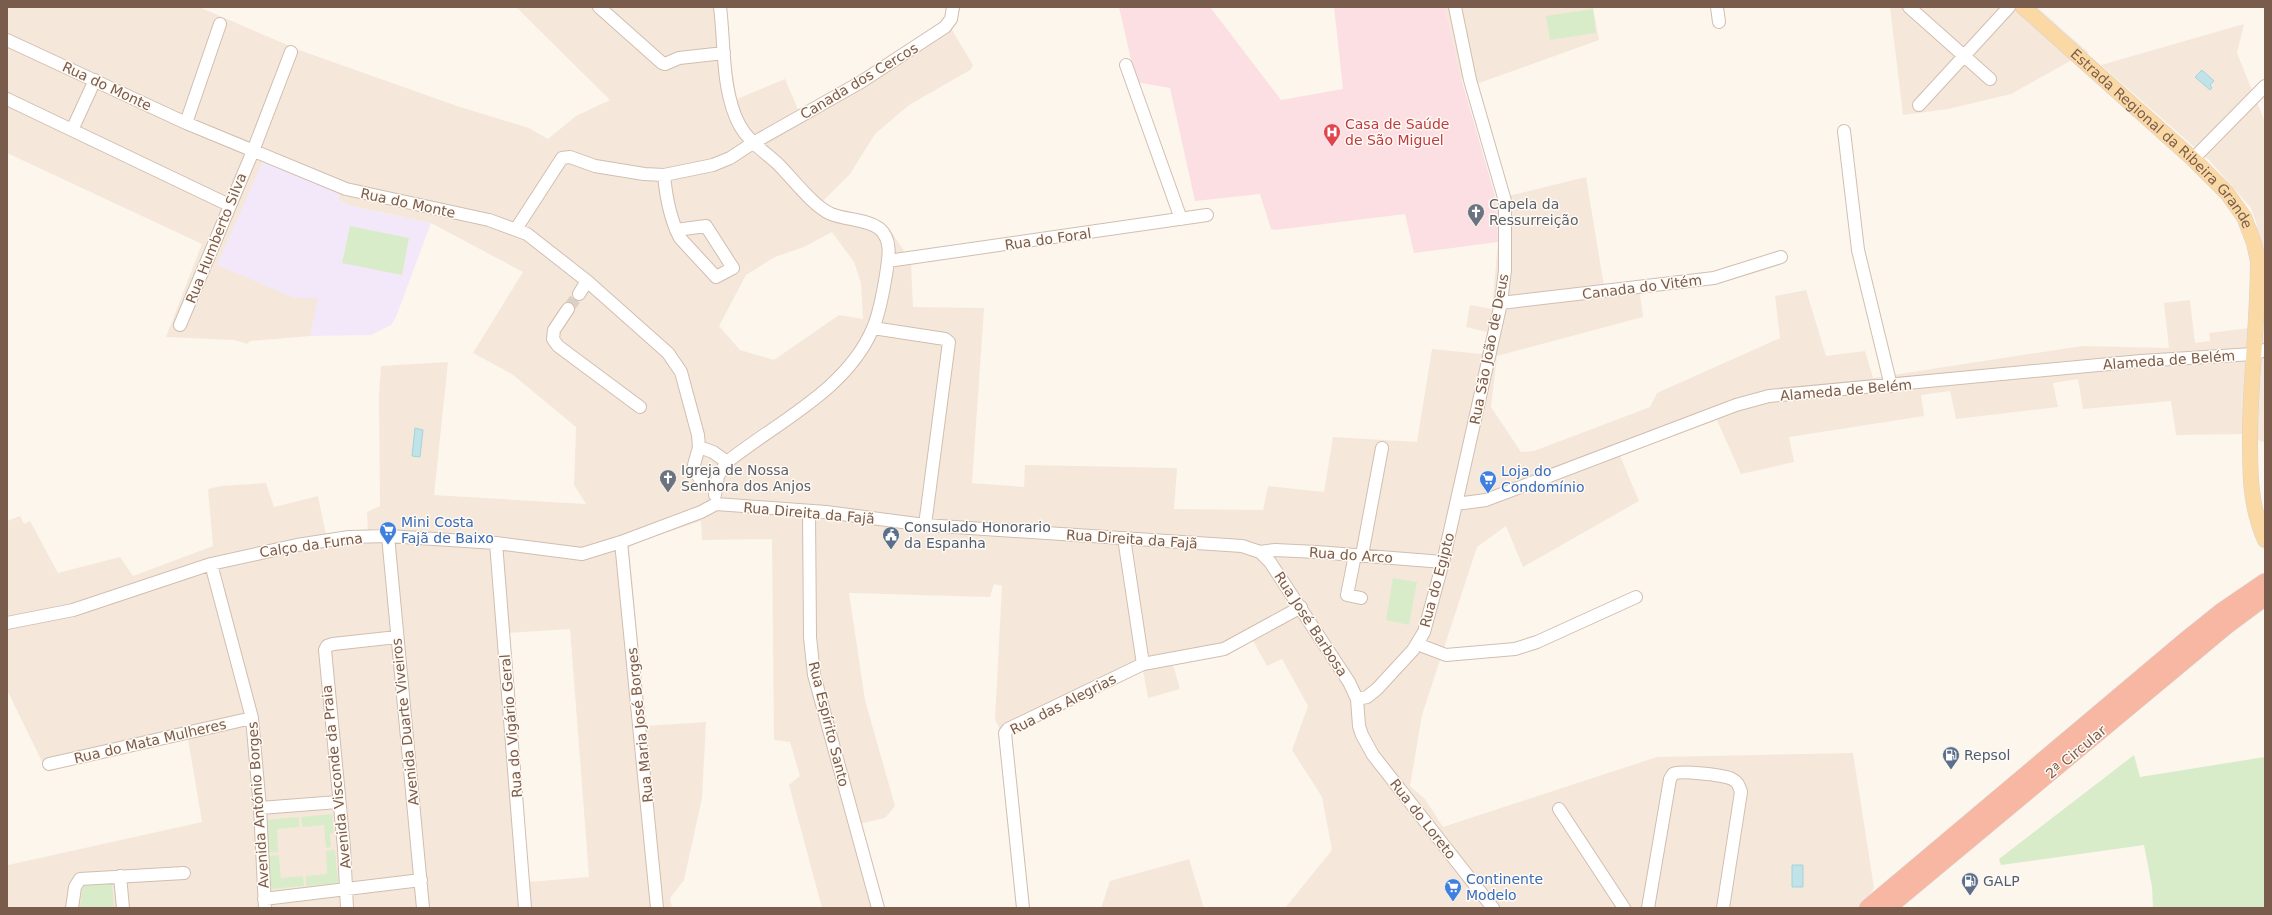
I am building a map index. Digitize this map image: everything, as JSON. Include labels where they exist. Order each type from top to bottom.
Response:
[{"type":"highway","name":"2ª Circular","points":[[1868,908],[2215,617],[2265,582]]},
{"type":"highway","name":"2ª Circular","points":[[1887,908],[2226,626],[2265,597]]},
{"type":"main road","name":"Estrada Regional da Ribeira Grande","points":[[2023,7],[2193,159],[2236,204],[2244,217],[2254,243],[2258,261],[2259,352],[2250,479],[2251,495],[2263,536]]},
{"type":"street","points":[[599,7],[662,63],[665,64],[679,58],[724,53]]},
{"type":"street","points":[[716,504],[715,488],[718,476],[728,462],[820,394],[843,374],[873,328],[888,261],[889,244],[881,230],[874,225],[831,214],[819,206],[777,163],[753,143],[741,127],[732,108],[724,53],[720,7]]},
{"type":"street","name":"Canada dos Cercos","points":[[516,229],[559,162],[566,157],[619,171],[664,175],[713,165],[730,158],[753,143],[861,82],[945,27],[951,20],[953,7]]},
{"type":"street","name":"Rua São João de Deus","points":[[1455,7],[1470,80],[1504,200],[1505,270],[1500,304],[1456,504]]},
{"type":"street","points":[[1717,7],[1719,22]]},
{"type":"street","points":[[1909,7],[1990,79]]},
{"type":"street","points":[[1918,105],[2009,7]]},
{"type":"street","points":[[186,123],[220,24]]},
{"type":"street","name":"Rua do Monte","points":[[7,40],[186,123],[355,192],[490,220],[516,229],[542,244],[587,281],[668,353],[681,372],[691,406],[699,447],[694,466],[695,472],[702,481],[715,488]]},
{"type":"street","name":"Rua Humberto Silva","points":[[180,325],[229,205],[253,151],[291,52]]},
{"type":"street","points":[[1126,65],[1181,218]]},
{"type":"street","points":[[72,130],[95,80]]},
{"type":"street","points":[[2193,159],[2265,86]]},
{"type":"street","points":[[7,99],[229,205]]},
{"type":"street","points":[[1844,131],[1858,250],[1891,386]]},
{"type":"street","points":[[664,175],[666,190],[676,230],[680,238],[716,277],[733,268],[706,226],[676,230]]},
{"type":"street","name":"Rua do Foral","points":[[888,261],[1207,215]]},
{"type":"street","name":"Canada do Vitém","points":[[1500,304],[1714,278],[1782,257]]},
{"type":"street","points":[[579,294],[587,281]]},
{"type":"street","points":[[568,309],[554,330],[553,339],[558,346],[640,407]]},
{"type":"street","points":[[873,328],[945,339],[948,342],[925,525]]},
{"type":"street","name":"Alameda de Belém","points":[[1456,504],[1486,500],[1746,402],[1778,395],[1891,386],[2141,361],[2259,352]]},
{"type":"street","points":[[699,447],[713,452],[728,462]]},
{"type":"street","points":[[1361,598],[1347,595],[1358,555],[1382,448]]},
{"type":"street","name":"Rua Direita da Fajã","points":[[716,504],[809,511],[925,525],[1242,546],[1260,552]]},
{"type":"street","name":"Calço da Furna","points":[[7,623],[73,610],[211,564],[254,554],[349,537],[388,536],[496,543],[576,555],[621,542],[701,512],[716,504]]},
{"type":"street","name":"Rua do Egipto","points":[[1357,699],[1367,697],[1371,694],[1417,644],[1428,618],[1443,562],[1456,504]]},
{"type":"street","name":"Rua Espírito Santo","points":[[809,511],[810,637],[814,675],[878,908]]},
{"type":"street","name":"Avenida Duarte Viveiros","points":[[388,536],[423,908]]},
{"type":"street","points":[[1124,538],[1143,664],[1224,649],[1301,607]]},
{"type":"street","name":"Rua Maria José Borges","points":[[621,542],[658,908]]},
{"type":"street","name":"Rua do Vigário Geral","points":[[496,543],[525,908]]},
{"type":"street","name":"Rua do Arco","points":[[1260,552],[1275,550],[1443,562]]},
{"type":"street","name":"Rua José Barbosa","points":[[1260,552],[1270,562],[1301,607],[1349,682],[1357,699]]},
{"type":"street","name":"Avenida António Borges","points":[[211,564],[252,718],[260,808],[265,904]]},
{"type":"street","points":[[1417,644],[1446,655],[1515,649],[1537,642],[1636,597]]},
{"type":"street","name":"Avenida Visconde da Praia","points":[[347,908],[347,889],[324,655],[327,646],[333,644],[397,637]]},
{"type":"street","name":"Rua das Alegrias","points":[[1024,908],[1005,733],[1008,730],[1143,664]]},
{"type":"street","name":"Rua do Loreto","points":[[1357,699],[1359,726],[1373,755],[1493,908]]},
{"type":"street","name":"Rua do Mata Mulheres","points":[[49,764],[252,718]]},
{"type":"street","points":[[1648,908],[1670,779],[1672,774],[1681,772],[1729,778],[1740,787],[1741,792],[1723,908]]},
{"type":"street","points":[[260,808],[338,802]]},
{"type":"street","points":[[1559,809],[1624,908]]},
{"type":"street","points":[[72,908],[75,887],[80,880],[120,876],[184,873]]},
{"type":"street","points":[[120,876],[124,908]]},
{"type":"street","points":[[265,904],[347,889],[421,880]]},
{"type":"shaded area","points":[[7,7],[199,7],[299,50],[457,106],[529,128],[548,139],[576,116],[610,100],[516,7],[722,7],[737,99],[785,79],[800,114],[881,66],[949,15],[950,7],[961,7],[952,30],[973,65],[970,70],[909,105],[875,134],[850,174],[823,201],[830,208],[883,223],[893,234],[911,262],[913,307],[984,308],[972,483],[1024,487],[1025,465],[1177,468],[1174,509],[1263,510],[1268,486],[1324,492],[1333,437],[1417,442],[1432,349],[1482,354],[1487,332],[1466,327],[1470,305],[1492,309],[1498,242],[1496,199],[1586,177],[1604,286],[1639,287],[1643,317],[1497,356],[1491,407],[1521,452],[1534,451],[1650,407],[1657,393],[1780,338],[1775,296],[1806,290],[1826,356],[1865,351],[1873,378],[2082,346],[2169,348],[2164,303],[2190,300],[2195,343],[2210,341],[2209,333],[2250,328],[2251,264],[2247,242],[2257,225],[2251,208],[2209,160],[2101,65],[2244,24],[2237,53],[2265,122],[2265,443],[2245,434],[2176,435],[2171,401],[2083,409],[2078,379],[2053,383],[2058,407],[1956,419],[1950,391],[1921,395],[1924,416],[1789,437],[1794,462],[1741,474],[1717,420],[1620,456],[1639,501],[1523,567],[1506,526],[1477,547],[1422,715],[1410,786],[1425,799],[1443,827],[1657,757],[1853,753],[1874,888],[1865,903],[1859,908],[1285,908],[1332,850],[1322,797],[1292,750],[1308,706],[1282,659],[1267,666],[1252,639],[1172,661],[1180,689],[1148,698],[1143,670],[1003,736],[995,719],[1002,586],[994,584],[990,597],[849,593],[865,700],[895,806],[885,818],[859,824],[882,908],[822,908],[789,785],[800,776],[790,742],[774,740],[772,539],[702,540],[701,521],[635,543],[629,548],[646,726],[706,722],[702,798],[684,880],[670,898],[672,908],[7,908],[8,865],[202,822],[188,739],[46,770],[7,690],[7,521],[20,516],[24,524],[30,521],[58,573],[120,557],[133,576],[213,546],[208,489],[221,486],[266,483],[274,507],[318,496],[326,535],[368,534],[367,512],[380,506],[379,397],[381,366],[448,362],[434,495],[586,504],[574,485],[576,427],[512,374],[473,353],[523,272],[431,223],[351,206],[338,200],[339,193],[295,298],[319,298],[310,336],[250,341],[247,344],[235,340],[166,337],[202,244],[7,153]],"holes":[[[832,232],[854,262],[861,283],[863,319],[839,315],[774,360],[740,350],[719,326],[746,275],[775,257],[804,247]],[[570,629],[589,877],[528,882],[506,633]]]},
{"type":"shaded area","name":"Casa de Saúde de São Miguel","points":[[1119,7],[1210,7],[1281,100],[1343,89],[1334,7],[1445,7],[1461,78],[1496,199],[1498,242],[1414,253],[1405,214],[1275,230],[1271,229],[1260,194],[1195,201],[1170,88],[1136,82]]},
{"type":"shaded area","points":[[1445,7],[1593,7],[1599,40],[1479,83],[1461,78]]},
{"type":"shaded area","points":[[1890,7],[2037,7],[2089,53],[2072,60],[2011,94],[1948,109],[1903,115]]},
{"type":"shaded area","points":[[263,161],[339,192],[338,200],[351,206],[431,223],[396,317],[391,325],[371,335],[310,336],[318,298],[295,298],[217,265]]},
{"type":"shaded area","points":[[1189,859],[1204,908],[1101,908],[1110,881]]},
{"type":"green space","points":[[1593,9],[1596,33],[1550,40],[1546,16]]},
{"type":"green space","points":[[350,226],[409,238],[402,275],[342,263]]},
{"type":"green space","points":[[1393,578],[1417,582],[1409,625],[1386,620]]},
{"type":"green space","points":[[2134,755],[2140,777],[2265,757],[2265,908],[2153,908],[2152,887],[2144,845],[2001,865],[1999,859]]},
{"type":"green space","points":[[332,814],[334,833],[330,834],[331,847],[326,848],[324,825],[302,827],[301,817]]},
{"type":"green space","points":[[299,817],[299,827],[277,829],[278,852],[267,853],[265,820]]},
{"type":"green space","points":[[335,850],[338,883],[306,886],[306,876],[327,874],[326,851]]},
{"type":"green space","points":[[279,855],[281,878],[303,876],[304,886],[270,889],[268,856]]},
{"type":"green space","points":[[112,883],[114,908],[80,908],[83,885]]},
{"type":"water","points":[[2202,70],[2214,81],[2210,85],[2212,88],[2210,90],[2195,77]]},
{"type":"water","points":[[415,428],[423,430],[420,457],[412,456]]},
{"type":"water","points":[[1792,865],[1803,865],[1803,887],[1792,887]]},
{"type":"tunnel","points":[[568,309],[579,294]]},
{"type":"place","name":"Casa de Saúde de São Miguel","points":[[1332,147]]},
{"type":"place","name":"Capela da Ressurreição","points":[[1476,227]]},
{"type":"place","name":"Igreja de Nossa Senhora dos Anjos","points":[[668,493]]},
{"type":"place","name":"Loja do Condomínio","points":[[1488,494]]},
{"type":"place","name":"Mini Costa Fajã de Baixo","points":[[388,545]]},
{"type":"place","name":"Consulado Honorario da Espanha","points":[[891,550]]},
{"type":"place","name":"Repsol","points":[[1951,770]]},
{"type":"place","name":"GALP","points":[[1970,896]]},
{"type":"place","name":"Continente Modelo","points":[[1453,902]]}]
